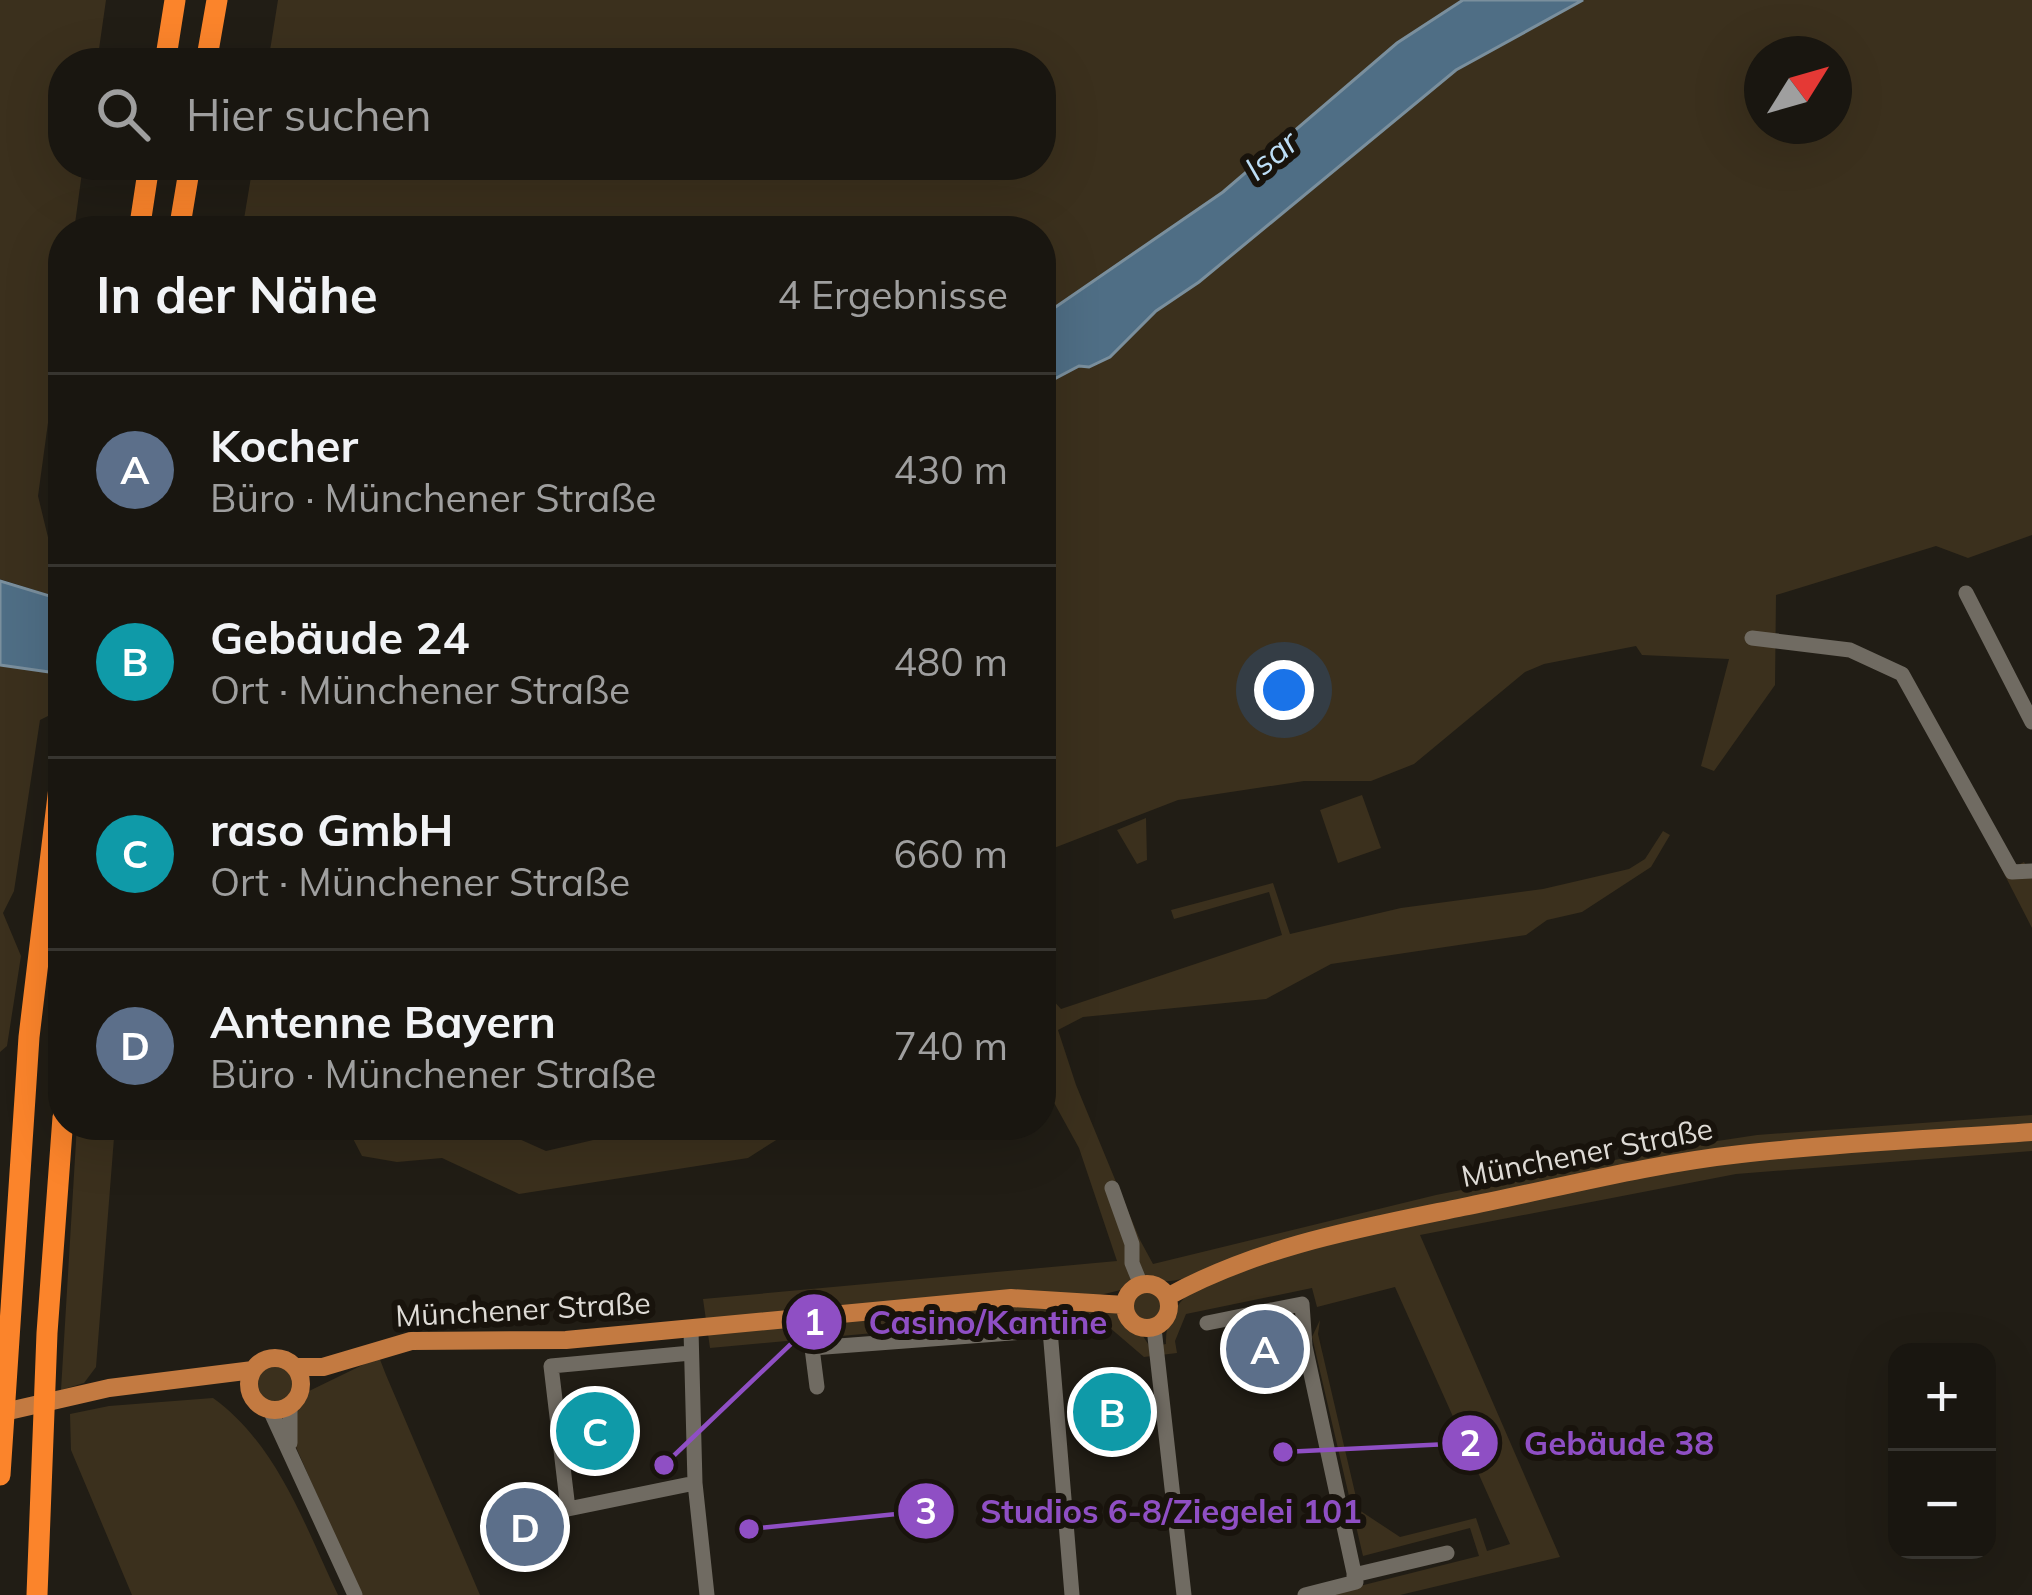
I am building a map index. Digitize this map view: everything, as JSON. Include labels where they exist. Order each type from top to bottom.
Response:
[{"type":"highway","points":[[168,48],[176,0]]},
{"type":"highway","points":[[209,48],[217,0]]},
{"type":"highway","points":[[141,216],[147,180]]},
{"type":"highway","points":[[182,216],[188,180]]},
{"type":"highway","points":[[0,1474],[29,1037],[48,879]]},
{"type":"highway","points":[[37,1595],[47,1333],[61,1140]]},
{"type":"main road","name":"Münchener Straße","points":[[1167,1297],[1222,1268],[1268,1252],[1366,1227],[1600,1180],[1737,1154],[2032,1132]]},
{"type":"main road","points":[[1141,1285],[1156,1286],[1167,1297],[1168,1316],[1154,1328],[1134,1324],[1125,1305],[1141,1285]]},
{"type":"main road","name":"Münchener Straße","points":[[295,1367],[323,1367],[411,1341],[566,1340],[1011,1298],[1125,1305]]},
{"type":"main road","name":"Münchener Straße","points":[[286,1403],[360,1357]]},
{"type":"main road","points":[[0,1413],[109,1388],[253,1370],[273,1358],[295,1367],[301,1380],[286,1403],[251,1396],[205,1377]]},
{"type":"main road","points":[[251,1396],[253,1370]]},
{"type":"street","points":[[1966,593],[2032,722]]},
{"type":"street","points":[[1753,638],[1850,650],[1902,674],[2012,872],[2030,872]]},
{"type":"street","points":[[1112,1188],[1141,1285]]},
{"type":"street","points":[[1207,1323],[1302,1304],[1305,1346],[1356,1582],[1305,1595]]},
{"type":"street","points":[[1154,1328],[1184,1595]]},
{"type":"street","name":"Münchener Straße","points":[[691,1330],[695,1483],[707,1595]]},
{"type":"street","points":[[817,1387],[812,1348],[1050,1330],[1072,1595]]},
{"type":"street","name":"Münchener Straße","points":[[691,1353],[551,1366],[568,1510],[695,1483]]},
{"type":"street","points":[[286,1403],[296,1463],[355,1595]]},
{"type":"street","points":[[1354,1575],[1447,1553]]},
{"type":"shaded area","points":[[0,0],[106,0],[99,48],[48,48],[48,180],[81,180],[76,216],[48,216],[48,423],[38,496],[48,537],[48,594],[0,579]]},
{"type":"shaded area","points":[[278,0],[1463,0],[1397,43],[1223,192],[1056,307],[1056,216],[244,216],[250,180],[1056,180],[1056,48],[270,48]]},
{"type":"shaded area","points":[[1583,0],[2032,0],[2032,535],[1968,558],[1936,546],[1776,595],[1775,685],[1714,771],[1701,766],[1729,659],[1642,655],[1636,646],[1525,672],[1414,764],[1371,781],[1304,781],[1178,800],[1056,847],[1056,378],[1110,357],[1156,311],[1199,282],[1456,70]]},
{"type":"shaded area","points":[[0,665],[48,673],[48,716],[40,720],[14,891],[3,913],[21,956],[7,1046],[0,1052]]},
{"type":"shaded area","points":[[1941,751],[2014,867],[2024,862],[2032,876],[2032,928]]},
{"type":"shaded area","points":[[1362,795],[1381,848],[1338,863],[1320,810]]},
{"type":"shaded area","points":[[1146,818],[1147,860],[1137,864],[1117,830]]},
{"type":"shaded area","points":[[1663,831],[1670,835],[1651,867],[1582,912],[1547,920],[1526,935],[1331,964],[1266,999],[1083,1017],[1058,1030],[1076,1085],[1153,1264],[1436,1195],[1691,1145],[1757,1135],[2032,1115],[2032,1151],[1736,1174],[1420,1235],[1560,1557],[1400,1595],[1324,1595],[1479,1556],[1470,1528],[1363,1556],[1312,1337],[1320,1320],[1318,1334],[1359,1510],[1400,1537],[1476,1518],[1487,1551],[1510,1544],[1395,1287],[1317,1307],[1312,1288],[1186,1314],[1175,1341],[1177,1353],[1144,1357],[1109,1327],[1059,1316],[710,1348],[703,1299],[1117,1261],[1079,1148],[1056,1106],[1056,1004],[1061,1009],[1282,935],[1269,892],[1174,919],[1171,910],[1273,883],[1290,934],[1401,908],[1543,889],[1629,869],[1645,859]],"holes":[[[1128,1267],[1149,1278],[1184,1278],[1191,1292],[1172,1315],[1166,1344],[1150,1347],[1100,1295],[1125,1289],[1131,1281]]]},
{"type":"shaded area","points":[[76,1140],[114,1140],[96,1367],[84,1383],[61,1390]]},
{"type":"shaded area","points":[[354,1140],[521,1140],[546,1151],[593,1140],[776,1140],[748,1158],[519,1194],[442,1158],[397,1162],[362,1156]]},
{"type":"shaded area","points":[[1147,1290],[1158,1295],[1163,1306],[1158,1317],[1147,1322],[1136,1317],[1131,1306],[1136,1295]]},
{"type":"shaded area","points":[[379,1357],[480,1595],[360,1595],[296,1447],[293,1413],[307,1392]]},
{"type":"shaded area","points":[[275,1366],[288,1372],[294,1385],[288,1398],[275,1404],[262,1398],[256,1385],[262,1372]]},
{"type":"shaded area","points":[[213,1398],[255,1438],[272,1462],[338,1595],[132,1595],[71,1450],[70,1414],[109,1406]]},
{"type":"water","name":"Isar","points":[[1463,0],[1583,0],[1456,70],[1199,282],[1156,311],[1110,357],[1056,378],[1056,307],[1223,192],[1397,43]]},
{"type":"water","points":[[0,581],[48,595],[48,672],[0,665]]},
{"type":"place","name":"Kocher","points":[[1265,1349]]},
{"type":"place","name":"Gebäude 24","points":[[1112,1412]]},
{"type":"place","name":"raso GmbH","points":[[595,1431]]},
{"type":"place","name":"Gebäude 38","points":[[1283,1452]]},
{"type":"place","name":"Casino/Kantine","points":[[664,1465]]},
{"type":"place","name":"Antenne Bayern","points":[[525,1527]]},
{"type":"place","name":"Studios 6-8/Ziegelei 101","points":[[749,1529]]}]
